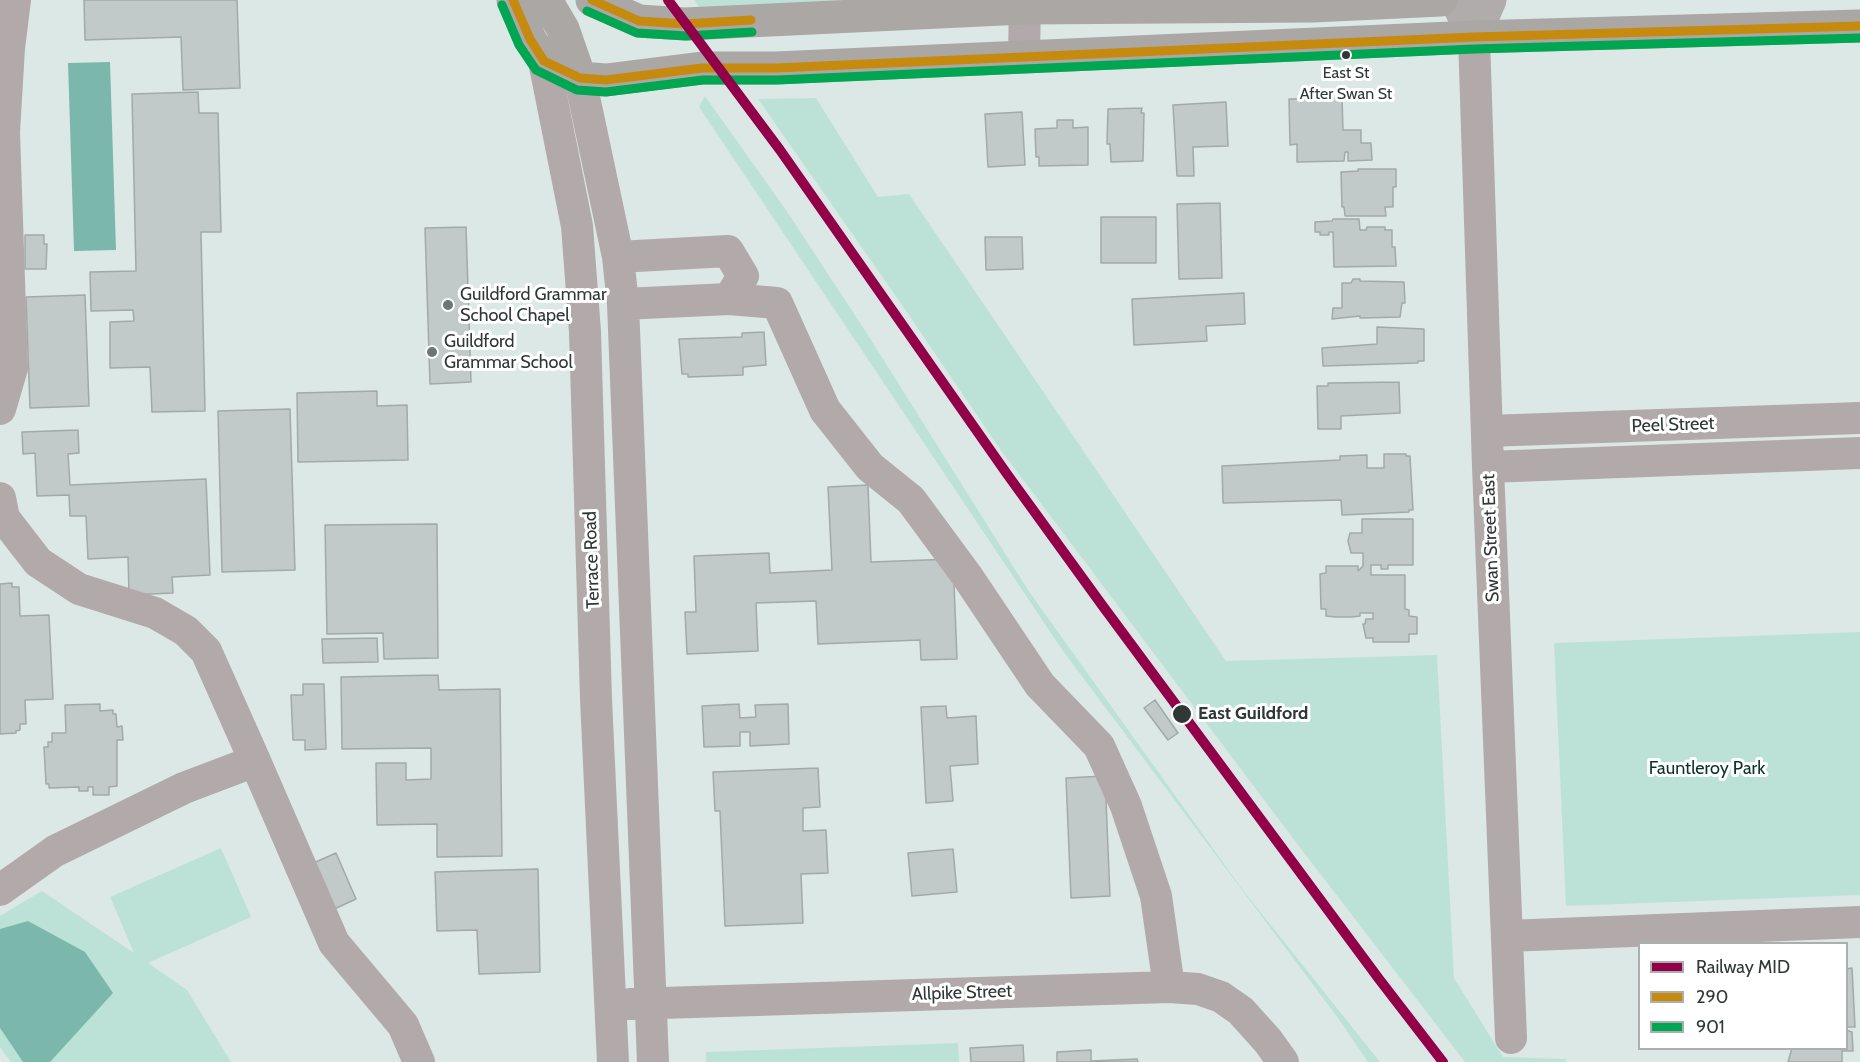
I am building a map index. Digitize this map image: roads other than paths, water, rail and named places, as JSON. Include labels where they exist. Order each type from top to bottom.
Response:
[{"type":"highway","points":[[513,0],[530,39],[544,61],[567,74],[580,78],[614,80],[702,68],[776,68],[1474,37],[1860,26]]},
{"type":"highway","points":[[546,0],[563,29],[580,78]]},
{"type":"highway","points":[[592,0],[639,21],[670,24],[1024,4],[1313,6],[1441,0]]},
{"type":"main road","points":[[1456,0],[1474,37]]},
{"type":"main road","points":[[1474,37],[1490,0]]},
{"type":"street","points":[[0,409],[12,368],[4,132],[9,48],[15,0]]},
{"type":"street","points":[[1024,4],[1024,57]]},
{"type":"street","name":"Swan Street East","points":[[1474,37],[1488,467],[1511,1038]]},
{"type":"street","name":"Terrace Road","points":[[544,61],[578,226],[585,332],[596,699],[613,1062]]},
{"type":"street","points":[[580,78],[618,256],[623,304],[653,1062]]},
{"type":"street","points":[[618,256],[728,251],[743,276],[729,298]]},
{"type":"street","points":[[623,304],[729,298],[777,303],[825,410],[870,467],[911,500],[1040,685],[1099,746],[1126,806],[1156,896],[1169,987]]},
{"type":"street","name":"Peel Street","points":[[1487,431],[1860,418]]},
{"type":"street","name":"Peel Street","points":[[1488,467],[1860,453]]},
{"type":"street","points":[[0,498],[4,518],[38,562],[80,589],[155,613],[186,631],[206,651],[334,943],[403,1025],[419,1062]]},
{"type":"street","points":[[0,890],[55,851],[184,788],[255,762]]},
{"type":"street","points":[[1507,936],[1860,922]]},
{"type":"street","name":"Allpike Street","points":[[610,1005],[1169,987],[1198,989],[1221,997],[1241,1011],[1283,1062]]},
{"type":"rail line","name":"MID","points":[[668,0],[780,150],[1007,474],[1102,605],[1443,1062]]},
{"type":"place","name":"East St After Swan St","points":[[1346,55]]},
{"type":"place","name":"Guildford Grammar School Chapel","points":[[448,305]]},
{"type":"place","name":"Guildford Grammar School","points":[[432,352]]},
{"type":"place","name":"East Guildford","points":[[1182,714]]},
{"type":"park label","name":"Fauntleroy Park","points":[[1707,769]]}]
